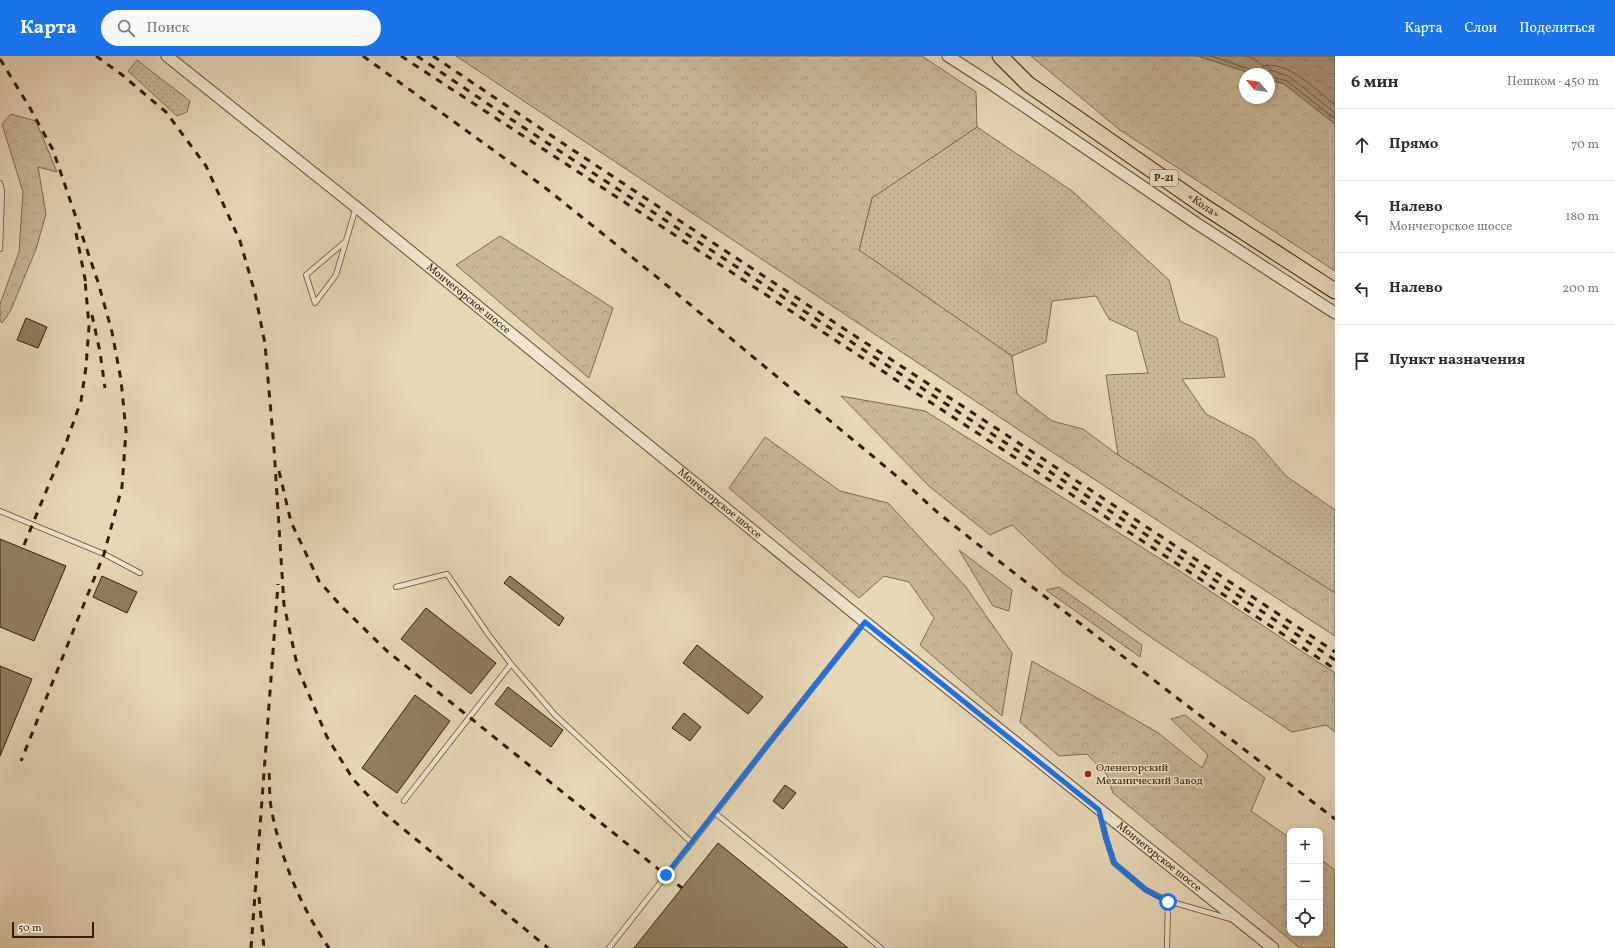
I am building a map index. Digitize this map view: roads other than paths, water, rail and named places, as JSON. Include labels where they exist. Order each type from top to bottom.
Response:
[{"type":"highway","name":"«Кола»","points":[[1000,56],[1028,84],[1202,205],[1335,291]]},
{"type":"street","name":"Мончегорское шоссе","points":[[167,56],[356,207],[865,622],[1273,948]]},
{"type":"street","points":[[948,56],[994,85],[1196,222],[1335,312]]},
{"type":"lane","points":[[0,183],[2,192],[0,249]]},
{"type":"lane","points":[[346,241],[306,275],[315,304],[336,275],[346,241],[356,207]]},
{"type":"lane","points":[[0,511],[104,554],[140,573]]},
{"type":"lane","points":[[396,587],[447,574],[488,634],[511,664],[555,715],[692,843]]},
{"type":"lane","points":[[609,948],[865,622]]},
{"type":"lane","points":[[404,801],[511,664]]},
{"type":"lane","points":[[1099,810],[1114,863],[1146,890],[1168,902],[1238,921]]},
{"type":"lane","points":[[715,813],[881,948]]},
{"type":"lane","points":[[1167,948],[1168,902]]},
{"type":"water","points":[[1198,56],[1335,56],[1335,124],[1284,84],[1275,81],[1275,68],[1239,68],[1239,69]]},
{"type":"railway","points":[[96,56],[121,74],[166,112],[206,166],[240,241],[255,293],[265,344],[274,448],[284,605],[298,669],[327,737],[353,779],[384,813],[548,948]]},
{"type":"railway","points":[[363,56],[543,186],[658,278],[911,488],[937,512],[1335,819]]},
{"type":"railway","points":[[401,56],[1173,561],[1335,669]]},
{"type":"railway","points":[[417,56],[1335,660]]},
{"type":"railway","points":[[433,56],[657,206],[1335,652]]},
{"type":"railway","points":[[0,59],[30,108],[53,150],[98,282],[112,332],[121,380],[126,431],[122,487],[104,554],[21,761]]},
{"type":"railway","points":[[76,233],[86,284]]},
{"type":"railway","points":[[24,545],[66,443],[81,401],[86,367],[89,326],[85,280]]},
{"type":"railway","points":[[92,315],[100,352],[105,388]]},
{"type":"railway","points":[[279,471],[291,522],[319,581],[341,606],[387,651],[682,888]]},
{"type":"railway","points":[[251,948],[278,584]]},
{"type":"railway","points":[[269,773],[271,807],[286,863],[300,898],[329,948]]},
{"type":"railway","points":[[259,897],[264,948]]},
{"type":"place","name":"Оленегорский Механический Завод","points":[[1088,774]]}]
